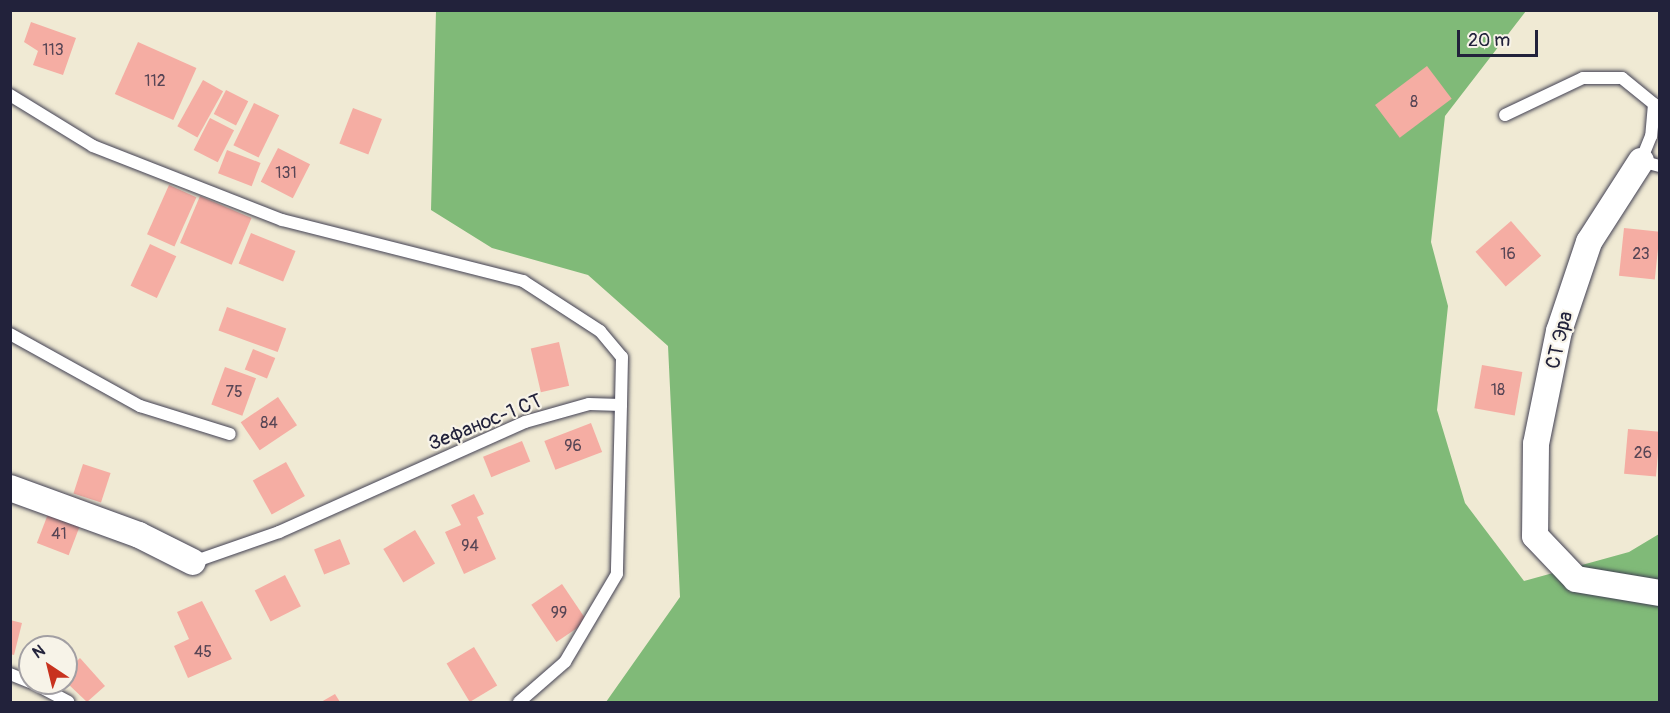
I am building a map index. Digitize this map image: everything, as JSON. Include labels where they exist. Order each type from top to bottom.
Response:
[{"type":"street","name":"СТ Эра","points":[[1650,164],[1589,242],[1559,331],[1536,444],[1535,536],[1576,579],[1659,593]]},
{"type":"street","points":[[10,488],[139,535],[193,562]]},
{"type":"lane","points":[[1505,115],[1583,78],[1622,78],[1654,104],[1650,164]]},
{"type":"lane","points":[[10,95],[93,146],[282,220],[523,281],[600,331],[622,357],[617,574],[565,662],[519,702]]},
{"type":"lane","points":[[10,334],[140,406],[230,434]]},
{"type":"lane","name":"Зефанос-1 СТ","points":[[193,562],[279,532],[525,422],[590,404],[621,405]]},
{"type":"green space","points":[[436,11],[1526,11],[1445,116],[1431,242],[1448,306],[1437,410],[1465,503],[1524,581],[1629,552],[1659,534],[1659,702],[606,702],[680,597],[668,346],[588,275],[492,248],[431,210]]},
{"type":"building","points":[[31,22],[76,38],[63,75],[33,65],[38,51],[24,42]]},
{"type":"building","points":[[138,42],[196,68],[173,120],[115,94]]},
{"type":"building","points":[[1427,66],[1452,99],[1400,138],[1375,105]]},
{"type":"building","points":[[203,80],[223,91],[197,138],[177,126]]},
{"type":"building","points":[[226,90],[248,101],[236,125],[214,114]]},
{"type":"building","points":[[254,103],[279,115],[259,158],[233,145]]},
{"type":"building","points":[[353,108],[382,119],[368,155],[339,143]]},
{"type":"building","points":[[210,118],[234,130],[218,162],[194,150]]},
{"type":"building","points":[[278,148],[310,164],[293,198],[261,182]]},
{"type":"building","points":[[227,150],[261,163],[252,186],[218,173]]},
{"type":"building","points":[[169,185],[196,197],[174,247],[147,234]]},
{"type":"building","points":[[200,196],[252,218],[232,265],[180,243]]},
{"type":"building","points":[[1511,221],[1541,256],[1506,287],[1476,252]]},
{"type":"building","points":[[1624,228],[1660,232],[1655,280],[1619,276]]},
{"type":"building","points":[[251,233],[296,251],[283,282],[239,264]]},
{"type":"building","points":[[150,244],[176,256],[157,298],[131,286]]},
{"type":"building","points":[[227,307],[286,329],[278,352],[218,330]]},
{"type":"building","points":[[559,342],[569,386],[541,392],[531,349]]},
{"type":"building","points":[[253,349],[275,358],[267,378],[245,369]]},
{"type":"building","points":[[1482,365],[1522,372],[1515,415],[1474,408]]},
{"type":"building","points":[[225,367],[256,378],[242,416],[211,405]]},
{"type":"building","points":[[278,397],[297,425],[260,450],[241,422]]},
{"type":"building","points":[[591,423],[602,452],[555,470],[544,441]]},
{"type":"building","points":[[1628,429],[1660,432],[1656,477],[1624,474]]},
{"type":"building","points":[[522,441],[530,461],[491,477],[483,457]]},
{"type":"building","points":[[286,462],[305,496],[272,515],[253,480]]},
{"type":"building","points":[[83,464],[111,473],[101,502],[73,493]]},
{"type":"building","points":[[474,494],[484,514],[477,517],[496,559],[464,574],[445,532],[461,525],[451,505]]},
{"type":"building","points":[[48,514],[80,526],[69,555],[37,543]]},
{"type":"building","points":[[415,530],[435,563],[403,582],[383,549]]},
{"type":"building","points":[[340,539],[350,564],[324,575],[314,549]]},
{"type":"building","points":[[285,575],[301,606],[271,622],[255,590]]},
{"type":"building","points":[[562,584],[587,621],[556,642],[531,605]]},
{"type":"building","points":[[202,601],[232,659],[188,678],[174,646],[189,639],[177,612]]},
{"type":"building","points":[[10,620],[22,623],[14,655],[10,654]]},
{"type":"building","points":[[474,647],[497,686],[470,702],[447,663]]},
{"type":"building","points":[[80,658],[105,686],[87,702],[78,693],[78,660]]},
{"type":"building","points":[[335,694],[340,702],[321,702]]}]
